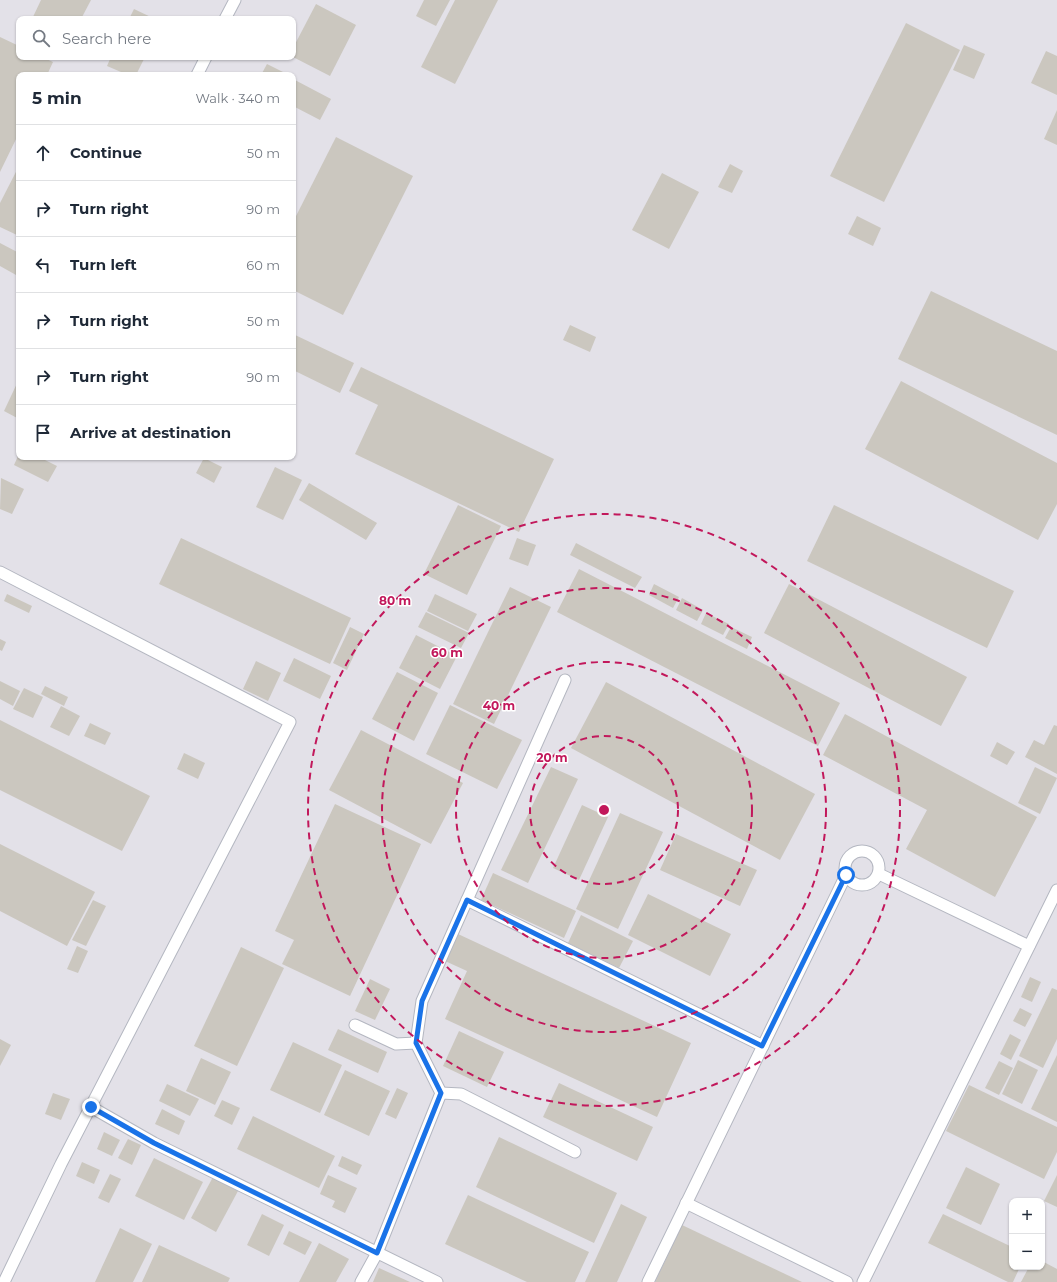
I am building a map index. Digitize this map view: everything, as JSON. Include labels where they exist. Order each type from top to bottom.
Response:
[{"type":"lane","points":[[226,16],[234,0]]},
{"type":"lane","points":[[198,72],[204,60]]},
{"type":"lane","points":[[0,572],[290,722],[91,1107],[4,1282]]},
{"type":"lane","points":[[361,1282],[377,1253],[441,1093],[416,1043],[422,1001],[565,680]]},
{"type":"lane","points":[[648,1282],[846,875],[845,861],[854,851],[868,850],[879,860],[879,874],[870,884],[856,885],[846,875]]},
{"type":"lane","points":[[879,874],[1029,946]]},
{"type":"lane","points":[[863,1282],[1029,946],[1056,895]]},
{"type":"lane","points":[[467,900],[762,1046]]},
{"type":"lane","points":[[355,1024],[396,1044],[416,1043]]},
{"type":"lane","points":[[441,1093],[461,1094],[575,1152]]},
{"type":"lane","points":[[91,1107],[154,1143],[437,1282]]},
{"type":"lane","points":[[686,1204],[847,1282]]},
{"type":"shaded area","points":[[0,0],[1057,0],[1057,1282],[0,1282]]},
{"type":"building","points":[[41,0],[91,0],[83,16],[33,16]]},
{"type":"building","points":[[424,0],[450,0],[436,26],[416,16]]},
{"type":"building","points":[[455,0],[498,0],[455,84],[421,67]]},
{"type":"building","points":[[316,4],[356,25],[330,76],[296,59],[296,42]]},
{"type":"building","points":[[134,9],[149,16],[130,16]]},
{"type":"building","points":[[906,23],[960,50],[884,202],[830,176]]},
{"type":"building","points":[[0,37],[16,45],[16,60],[49,60],[53,62],[48,72],[16,72],[16,139],[0,172]]},
{"type":"building","points":[[964,45],[985,54],[974,79],[953,70]]},
{"type":"building","points":[[1046,51],[1057,56],[1057,95],[1031,83]]},
{"type":"building","points":[[110,60],[144,60],[138,72],[121,72],[107,66]]},
{"type":"building","points":[[267,64],[283,72],[263,72]]},
{"type":"building","points":[[296,81],[331,99],[320,120],[296,108]]},
{"type":"building","points":[[1057,110],[1057,145],[1044,139]]},
{"type":"building","points":[[336,137],[413,176],[343,315],[296,292],[296,216]]},
{"type":"building","points":[[730,164],[743,171],[732,193],[718,187]]},
{"type":"building","points":[[16,172],[16,235],[0,227],[0,203]]},
{"type":"building","points":[[662,173],[699,192],[669,249],[632,230]]},
{"type":"building","points":[[857,216],[881,228],[873,246],[848,234]]},
{"type":"building","points":[[0,243],[16,251],[16,275],[0,266]]},
{"type":"building","points":[[931,291],[1057,351],[1057,435],[898,359]]},
{"type":"building","points":[[570,325],[596,337],[590,352],[563,340]]},
{"type":"building","points":[[296,335],[354,363],[340,393],[296,371]]},
{"type":"building","points":[[361,367],[554,459],[519,532],[355,454],[378,405],[349,391]]},
{"type":"building","points":[[901,381],[1057,463],[1057,504],[1038,540],[865,449]]},
{"type":"building","points":[[16,385],[16,417],[4,411]]},
{"type":"building","points":[[16,460],[45,460],[57,466],[48,482],[14,465]]},
{"type":"building","points":[[203,460],[208,460],[222,467],[214,483],[196,473]]},
{"type":"building","points":[[275,467],[302,480],[283,520],[256,507]]},
{"type":"building","points":[[1,478],[24,489],[12,514],[0,509]]},
{"type":"building","points":[[309,483],[377,523],[366,540],[299,500]]},
{"type":"building","points":[[458,505],[501,526],[467,595],[424,574]]},
{"type":"building","points":[[834,505],[1014,591],[987,648],[807,561]]},
{"type":"building","points":[[181,538],[351,618],[330,664],[159,584]]},
{"type":"building","points":[[517,538],[536,545],[528,566],[509,559]]},
{"type":"building","points":[[576,543],[642,577],[635,588],[570,555]]},
{"type":"building","points":[[579,569],[840,703],[818,746],[557,612]]},
{"type":"building","points":[[654,584],[679,597],[673,608],[649,595]]},
{"type":"building","points":[[789,584],[967,677],[941,726],[764,633]]},
{"type":"building","points":[[510,587],[551,607],[494,724],[453,704]]},
{"type":"building","points":[[7,594],[32,606],[29,613],[4,601]]},
{"type":"building","points":[[435,594],[477,614],[468,631],[427,611]]},
{"type":"building","points":[[682,598],[703,610],[697,621],[676,610]]},
{"type":"building","points":[[426,612],[469,633],[461,648],[418,627]]},
{"type":"building","points":[[706,613],[729,624],[723,635],[701,624]]},
{"type":"building","points":[[350,627],[364,634],[347,670],[333,663]]},
{"type":"building","points":[[731,627],[752,637],[747,649],[725,638]]},
{"type":"building","points":[[416,635],[457,656],[440,689],[399,668]]},
{"type":"building","points":[[0,639],[6,642],[2,651],[0,650]]},
{"type":"building","points":[[294,658],[331,676],[320,699],[283,681]]},
{"type":"building","points":[[256,661],[281,673],[268,701],[243,689]]},
{"type":"building","points":[[397,672],[438,693],[414,741],[372,719]]},
{"type":"building","points":[[0,681],[20,691],[13,706],[0,699]]},
{"type":"building","points":[[606,682],[815,794],[780,860],[571,748]]},
{"type":"building","points":[[45,686],[68,697],[64,706],[41,694]]},
{"type":"building","points":[[24,688],[43,697],[33,718],[13,709]]},
{"type":"building","points":[[450,705],[522,740],[497,789],[426,754]]},
{"type":"building","points":[[61,706],[80,716],[69,736],[50,727]]},
{"type":"building","points":[[845,714],[1037,817],[995,897],[906,849],[927,810],[823,755]]},
{"type":"building","points":[[0,720],[150,796],[122,851],[0,790]]},
{"type":"building","points":[[90,723],[111,733],[105,745],[84,736]]},
{"type":"building","points":[[1054,725],[1057,726],[1057,774],[1025,757],[1034,740],[1044,745]]},
{"type":"building","points":[[361,730],[463,783],[431,844],[329,790]]},
{"type":"building","points":[[997,742],[1015,752],[1007,765],[990,756]]},
{"type":"building","points":[[184,753],[205,763],[198,779],[177,769]]},
{"type":"building","points":[[551,767],[578,779],[528,883],[501,870]]},
{"type":"building","points":[[1035,767],[1057,778],[1040,814],[1018,803]]},
{"type":"building","points":[[335,804],[421,844],[350,996],[282,964],[294,940],[275,931]]},
{"type":"building","points":[[582,805],[608,817],[579,880],[553,868]]},
{"type":"building","points":[[620,813],[663,832],[618,929],[576,909]]},
{"type":"building","points":[[676,834],[757,870],[740,906],[660,870]]},
{"type":"building","points":[[0,844],[95,892],[67,946],[0,911]]},
{"type":"building","points":[[493,873],[576,911],[564,938],[481,900]]},
{"type":"building","points":[[648,894],[731,934],[710,976],[628,935]]},
{"type":"building","points":[[93,900],[106,906],[86,946],[72,940]]},
{"type":"building","points":[[581,915],[633,941],[619,968],[568,943]]},
{"type":"building","points":[[458,934],[691,1043],[657,1117],[445,1019],[467,971],[445,961]]},
{"type":"building","points":[[77,946],[88,951],[78,973],[67,969]]},
{"type":"building","points":[[241,947],[284,968],[237,1066],[194,1046]]},
{"type":"building","points":[[1030,977],[1041,982],[1032,1002],[1021,997]]},
{"type":"building","points":[[370,979],[390,989],[375,1020],[355,1011]]},
{"type":"building","points":[[1052,988],[1057,990],[1057,1039],[1043,1068],[1019,1056]]},
{"type":"building","points":[[1020,1008],[1032,1014],[1025,1027],[1013,1021]]},
{"type":"building","points":[[338,1029],[387,1052],[378,1073],[328,1050]]},
{"type":"building","points":[[459,1031],[504,1052],[487,1087],[443,1066]]},
{"type":"building","points":[[1010,1034],[1021,1040],[1011,1060],[1000,1054]]},
{"type":"building","points":[[0,1039],[11,1045],[0,1066]]},
{"type":"building","points":[[293,1042],[342,1065],[320,1113],[270,1090]]},
{"type":"building","points":[[1057,1055],[1057,1122],[1031,1109]]},
{"type":"building","points":[[201,1058],[231,1072],[215,1105],[186,1091]]},
{"type":"building","points":[[1018,1060],[1038,1070],[1022,1104],[1002,1094]]},
{"type":"building","points":[[999,1061],[1013,1068],[999,1095],[985,1088]]},
{"type":"building","points":[[345,1070],[390,1091],[369,1136],[324,1115]]},
{"type":"building","points":[[559,1083],[653,1127],[637,1161],[543,1117]]},
{"type":"building","points":[[167,1084],[199,1099],[190,1116],[159,1101]]},
{"type":"building","points":[[969,1085],[1057,1127],[1057,1152],[1044,1179],[946,1131]]},
{"type":"building","points":[[397,1088],[408,1093],[396,1119],[385,1114]]},
{"type":"building","points":[[53,1093],[70,1099],[61,1120],[45,1114]]},
{"type":"building","points":[[222,1100],[240,1108],[232,1125],[214,1116]]},
{"type":"building","points":[[162,1109],[185,1121],[179,1135],[155,1124]]},
{"type":"building","points":[[253,1116],[335,1156],[319,1188],[237,1149]]},
{"type":"building","points":[[104,1132],[120,1140],[112,1156],[97,1149]]},
{"type":"building","points":[[499,1137],[617,1193],[594,1243],[476,1187]]},
{"type":"building","points":[[128,1139],[141,1145],[132,1165],[118,1158]]},
{"type":"building","points":[[342,1156],[362,1165],[357,1175],[338,1166]]},
{"type":"building","points":[[154,1158],[203,1182],[184,1220],[135,1196]]},
{"type":"building","points":[[82,1162],[100,1170],[94,1184],[76,1176]]},
{"type":"building","points":[[966,1167],[1000,1184],[981,1225],[946,1208]]},
{"type":"building","points":[[110,1174],[121,1179],[109,1203],[98,1198]]},
{"type":"building","points":[[328,1175],[357,1188],[345,1213],[332,1207],[335,1201],[320,1194]]},
{"type":"building","points":[[1057,1175],[1057,1207],[1045,1201]]},
{"type":"building","points":[[213,1177],[238,1191],[216,1232],[191,1218]]},
{"type":"building","points":[[468,1195],[589,1252],[575,1282],[527,1282],[445,1244]]},
{"type":"building","points":[[621,1204],[647,1217],[617,1282],[585,1282]]},
{"type":"building","points":[[262,1214],[284,1225],[269,1256],[247,1245]]},
{"type":"building","points":[[943,1214],[1009,1246],[1009,1270],[1019,1270],[1013,1282],[1008,1282],[928,1243]]},
{"type":"building","points":[[682,1225],[802,1282],[655,1282]]},
{"type":"building","points":[[120,1228],[152,1244],[133,1282],[95,1282]]},
{"type":"building","points":[[289,1231],[312,1242],[305,1255],[283,1244]]},
{"type":"building","points":[[319,1243],[349,1259],[336,1282],[299,1282]]},
{"type":"building","points":[[159,1245],[230,1278],[228,1282],[142,1282]]},
{"type":"building","points":[[1045,1263],[1057,1269],[1057,1282],[1021,1282],[1027,1270],[1045,1270]]},
{"type":"building","points":[[379,1268],[410,1282],[373,1282]]},
{"type":"route","points":[[91,1107],[154,1143],[377,1253],[441,1093],[416,1043],[422,1001],[467,900],[762,1046],[846,875]]}]
